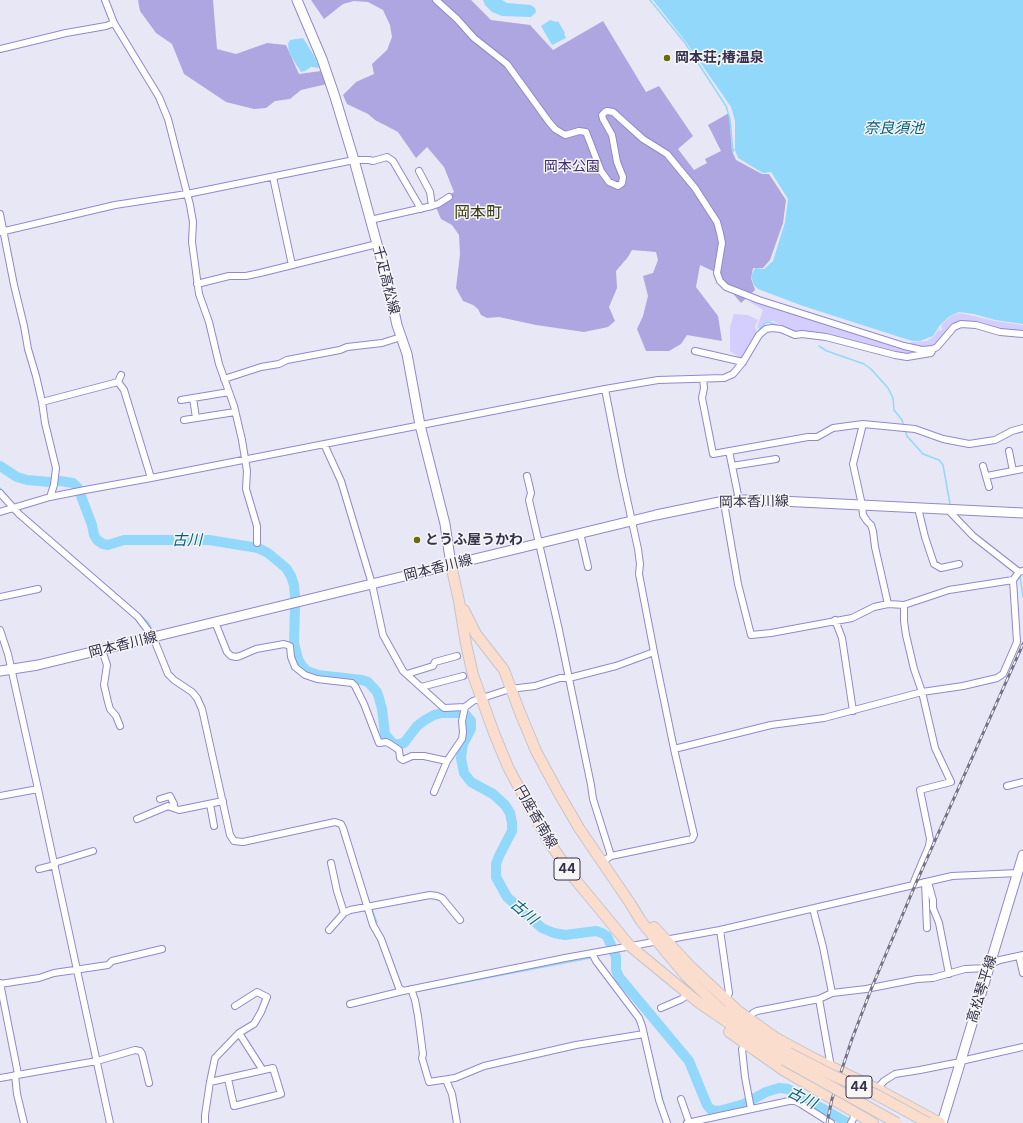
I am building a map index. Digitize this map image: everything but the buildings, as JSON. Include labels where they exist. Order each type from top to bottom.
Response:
[{"type":"main road","name":"千疋高松線","points":[[297,0],[322,59],[354,160],[400,337],[407,354],[420,425],[445,524],[452,566]]},
{"type":"main road","name":"岡本香川線","points":[[0,671],[12,670],[102,650],[452,566],[580,533],[724,501],[739,500],[1023,513]]},
{"type":"main road","name":"円座香南線","points":[[452,566],[466,644],[473,675],[481,698],[508,767],[549,842],[574,878],[630,946],[698,1002],[758,1043],[786,1056]]},
{"type":"main road","name":"円座香南線","points":[[459,601],[476,634],[504,670],[510,689],[536,751],[579,828],[630,903],[662,941],[687,977],[745,1030],[820,1080],[898,1123]]},
{"type":"main road","name":"高松琴平線","points":[[941,1123],[1022,859]]},
{"type":"main road","name":"44","points":[[662,941],[725,999],[776,1038],[941,1123]]},
{"type":"main road","name":"44","points":[[698,1002],[704,1011],[782,1070],[854,1118],[873,1123]]},
{"type":"main road","name":"44","points":[[786,1056],[877,1095],[928,1123]]},
{"type":"main road","name":"44","points":[[820,1080],[887,1123]]},
{"type":"street","points":[[105,0],[114,23],[159,97],[165,110],[193,222],[192,242],[197,284],[242,440],[247,471],[246,489],[257,526],[257,543]]},
{"type":"street","points":[[436,0],[457,19],[474,38],[507,64],[555,129],[565,135],[579,131],[586,132],[601,171],[609,182],[618,186],[622,183],[623,177],[622,171],[617,162],[612,135],[602,119],[602,115],[607,111],[613,112],[643,139],[667,154],[695,188],[717,222],[722,243],[717,273],[720,281],[726,287],[759,300],[904,346],[922,350],[937,347],[954,327],[961,324],[976,325],[1000,332],[1023,334]]},
{"type":"street","points":[[0,49],[114,23]]},
{"type":"street","points":[[2,231],[115,205],[187,194],[354,160],[369,160],[373,162],[387,156],[393,161],[421,209]]},
{"type":"street","points":[[419,171],[430,192],[432,206]]},
{"type":"street","points":[[272,177],[292,265]]},
{"type":"street","points":[[370,220],[432,206],[449,198]]},
{"type":"street","points":[[0,214],[2,231],[56,468],[54,485],[50,497]]},
{"type":"street","points":[[197,284],[229,276],[246,276],[260,273],[377,244]]},
{"type":"street","points":[[0,512],[50,497],[605,389],[673,378],[703,380],[724,378],[733,374],[759,335],[772,328],[781,329],[795,335],[802,334],[826,337],[907,357],[931,354],[933,349]]},
{"type":"street","points":[[224,378],[261,367],[279,364],[287,360],[340,350],[347,347],[382,343],[400,337]]},
{"type":"street","points":[[695,351],[742,362]]},
{"type":"street","points":[[118,382],[121,375]]},
{"type":"street","points":[[703,380],[704,388],[702,398],[713,454],[808,437],[817,437],[833,428],[863,424],[915,429],[943,439],[969,444],[995,440],[1023,428]]},
{"type":"street","points":[[42,402],[118,382]]},
{"type":"street","points":[[118,382],[124,390],[151,478]]},
{"type":"street","points":[[602,862],[611,856],[692,838],[694,835],[654,652],[639,574],[640,564],[638,549],[605,389]]},
{"type":"street","points":[[181,400],[229,392]]},
{"type":"street","points":[[193,398],[196,418]]},
{"type":"street","points":[[184,420],[235,412]]},
{"type":"street","points":[[863,424],[853,464],[863,515],[872,525],[875,547],[888,604]]},
{"type":"street","points":[[324,444],[341,481],[372,584],[383,635],[404,671],[444,708],[465,708],[481,698],[510,689],[535,686],[560,678],[569,678],[616,666],[654,652]]},
{"type":"street","points":[[1009,451],[1013,471]]},
{"type":"street","points":[[729,452],[739,500]]},
{"type":"street","points":[[732,466],[776,459]]},
{"type":"street","points":[[983,466],[989,487]]},
{"type":"street","points":[[987,476],[1023,469]]},
{"type":"street","points":[[527,476],[530,493],[529,500],[569,678],[593,799],[611,856]]},
{"type":"street","points":[[0,492],[13,508],[138,617],[153,637],[168,674],[192,692],[200,703],[230,835],[234,840],[243,842],[335,822],[341,824],[373,924],[381,939],[399,988],[403,991]]},
{"type":"street","points":[[724,501],[738,584],[751,634],[770,633],[852,618],[874,607],[888,604],[904,605],[949,590],[1013,580],[1021,572],[973,536],[951,513],[950,509]]},
{"type":"street","points":[[918,508],[925,537],[934,564],[941,568],[959,564]]},
{"type":"street","points":[[580,533],[588,567]]},
{"type":"street","points":[[674,749],[770,725],[824,718],[922,692],[963,686],[997,678],[1003,674],[1017,642],[1013,580]]},
{"type":"street","points":[[0,597],[38,589]]},
{"type":"street","points":[[904,605],[906,635],[914,669],[922,692],[935,748],[951,782],[920,790],[930,839],[929,846],[913,884]]},
{"type":"street","points":[[835,620],[842,638],[853,711]]},
{"type":"street","points":[[215,622],[227,652],[231,656],[236,657],[256,649],[284,644],[290,646],[291,658],[295,667],[305,675],[317,679],[352,683],[356,686],[379,743],[386,742],[390,744],[398,750],[400,758],[404,760],[412,756],[424,756],[447,761]]},
{"type":"street","points":[[0,630],[12,670],[98,1061],[110,1123]]},
{"type":"street","points":[[102,650],[107,665],[104,685],[108,702],[110,709],[116,716],[120,726]]},
{"type":"street","points":[[407,674],[433,666],[435,662],[457,656]]},
{"type":"street","points":[[421,687],[463,676]]},
{"type":"street","points":[[434,792],[447,761],[462,739],[465,708]]},
{"type":"street","points":[[1007,786],[1023,782]]},
{"type":"street","points":[[0,796],[38,789]]},
{"type":"street","points":[[160,799],[170,796],[174,804],[173,807]]},
{"type":"street","points":[[137,819],[168,806],[179,810],[222,801]]},
{"type":"street","points":[[210,804],[214,826]]},
{"type":"street","points":[[39,869],[93,851]]},
{"type":"street","points":[[331,863],[337,891],[344,913]]},
{"type":"street","points":[[350,1004],[403,991],[592,953],[720,930],[952,876],[1018,873]]},
{"type":"street","points":[[927,882],[927,928]]},
{"type":"street","points":[[927,882],[933,900],[933,908],[938,923],[949,974]]},
{"type":"street","points":[[329,930],[344,913],[350,910],[430,895],[442,898],[460,920]]},
{"type":"street","points":[[813,909],[823,947],[832,993]]},
{"type":"street","points":[[720,930],[729,993],[725,999]]},
{"type":"street","points":[[24,1123],[16,1094],[16,1075],[0,983],[39,978],[54,973],[108,964],[112,961],[162,949]]},
{"type":"street","points":[[592,953],[596,961],[637,1014],[644,1034],[659,1100],[667,1123]]},
{"type":"street","points":[[749,1018],[757,1011],[819,999],[832,993],[866,989],[917,979],[929,979],[965,969],[989,966],[1021,956],[1023,973]]},
{"type":"street","points":[[411,990],[415,1000],[418,1016],[423,1054],[422,1058],[429,1082],[455,1078],[484,1066],[576,1045],[644,1034]]},
{"type":"street","points":[[205,1123],[210,1082],[215,1058],[238,1033],[254,1024],[267,997],[257,992],[235,1006]]},
{"type":"street","points":[[661,1008],[682,999],[688,994]]},
{"type":"street","points":[[819,999],[831,1067]]},
{"type":"street","points":[[238,1033],[262,1069]]},
{"type":"street","points":[[746,1044],[742,1049],[750,1104]]},
{"type":"street","points":[[877,1089],[895,1074],[956,1063],[1023,1047]]},
{"type":"street","points":[[0,1078],[98,1061],[135,1050],[140,1051],[142,1054],[149,1083]]},
{"type":"street","points":[[210,1082],[262,1069],[273,1068],[281,1094],[234,1106],[228,1078]]},
{"type":"street","points":[[446,1080],[452,1094],[458,1123]]},
{"type":"street","points":[[681,1099],[688,1122],[750,1104],[795,1101],[831,1123]]},
{"type":"shaded area","points":[[748,301],[770,306],[911,351],[920,352],[904,355],[807,332],[795,331],[773,321],[765,322],[759,329],[757,327],[763,310]]},
{"type":"shaded area","points":[[960,313],[995,321],[1023,325],[1023,332],[999,330],[979,322],[963,321],[951,326],[941,340],[932,347],[925,348],[910,345],[911,342],[927,341],[934,336],[939,329],[940,331],[942,330],[941,325],[951,316]]},
{"type":"shaded area","points":[[734,314],[748,315],[758,320],[755,327],[757,332],[741,359],[730,351],[730,327]]},
{"type":"green space","points":[[138,0],[213,0],[217,49],[236,54],[267,43],[286,45],[299,74],[321,71],[327,84],[301,90],[290,99],[275,101],[266,108],[254,109],[226,102],[184,74],[172,44],[156,33],[140,11]]},
{"type":"green space","name":"岡本公園","points":[[311,0],[471,0],[491,20],[530,25],[553,50],[603,21],[646,92],[659,86],[693,136],[678,149],[694,170],[707,163],[705,159],[721,151],[708,125],[729,113],[732,151],[736,160],[762,174],[769,174],[786,200],[783,223],[770,260],[763,268],[753,268],[751,278],[755,290],[741,303],[715,272],[700,265],[696,287],[718,316],[722,341],[687,335],[681,344],[669,351],[646,351],[637,329],[643,316],[648,296],[643,276],[653,273],[658,260],[656,252],[632,250],[616,271],[617,288],[609,307],[615,321],[608,327],[584,332],[536,325],[499,317],[487,318],[481,315],[478,309],[473,305],[463,301],[456,288],[460,254],[459,235],[452,225],[441,219],[435,205],[454,192],[444,167],[427,147],[416,158],[398,132],[375,120],[368,114],[347,104],[343,95],[356,82],[374,74],[372,64],[387,50],[392,37],[390,25],[383,10],[368,2],[354,1],[343,4],[324,19]]},
{"type":"water","points":[[483,0],[502,0],[507,3],[531,5],[535,8],[536,12],[531,17],[502,16],[492,12],[485,5]]},
{"type":"water","name":"奈良須池","points":[[653,0],[1023,0],[1023,324],[995,320],[974,314],[959,312],[950,316],[940,325],[933,336],[920,341],[912,341],[803,306],[758,289],[754,285],[751,276],[755,268],[764,269],[773,261],[785,222],[788,199],[771,172],[763,173],[738,158],[735,150],[735,121],[731,107],[686,42]]},
{"type":"water","points":[[550,20],[556,22],[558,21],[565,33],[566,38],[552,45],[541,26]]},
{"type":"water","points":[[303,38],[320,68],[311,67],[301,72],[289,53],[288,44],[290,40]]},
{"type":"waterway","points":[[650,0],[685,43],[726,106],[730,119],[733,152],[734,150]]},
{"type":"waterway","points":[[759,330],[765,323],[769,322],[796,332]]},
{"type":"waterway","points":[[819,346],[827,351],[864,364],[871,369],[888,388],[893,398],[894,410],[902,420],[904,427]]},
{"type":"waterway","points":[[905,430],[907,436],[923,454],[939,460],[943,465],[950,504]]},
{"type":"waterway","name":"古川","points":[[0,466],[17,477],[27,480],[50,482]]},
{"type":"waterway","name":"古川","points":[[60,481],[73,483],[78,488]]},
{"type":"waterway","points":[[0,488],[8,497]]},
{"type":"waterway","name":"古川","points":[[81,496],[92,525],[94,535],[97,540],[103,544],[108,545],[124,540],[209,540],[258,548],[268,553],[286,568],[294,585],[295,597]]},
{"type":"waterway","points":[[956,514],[966,524]]},
{"type":"waterway","points":[[989,545],[996,550]]},
{"type":"waterway","points":[[1020,577],[1023,597]]},
{"type":"waterway","name":"古川","points":[[295,607],[294,643],[298,659],[302,666],[307,671],[318,675],[368,682],[377,692],[382,709],[385,734],[394,745],[404,743],[417,726],[434,715],[442,713],[458,713],[466,715],[471,721],[471,729],[463,744],[461,758],[464,773],[471,782],[493,794],[505,805],[510,813],[512,831],[496,864],[496,877],[507,897],[542,928],[554,933],[565,935],[596,931],[607,936],[616,957],[616,970],[619,977],[689,1061],[707,1105],[711,1110],[719,1111],[744,1104],[766,1092],[779,1088],[788,1089],[848,1123]]},
{"type":"waterway","points":[[141,616],[148,622],[153,632]]},
{"type":"waterway","points":[[362,881],[370,904]]},
{"type":"waterway","points":[[372,909],[377,923]]},
{"type":"waterway","points":[[419,991],[590,958]]},
{"type":"waterway","points":[[393,980],[395,986]]},
{"type":"waterway","points":[[647,1036],[664,1105]]},
{"type":"railway","points":[[827,1123],[832,1099],[852,1039],[872,987],[916,883],[1023,644]]},
{"type":"place","name":"岡本荘;椿温泉","points":[[667,58]]},
{"type":"place","name":"とうふ屋うかわ","points":[[417,540]]},
{"type":"district","name":"岡本町","points":[[478,213]]}]
